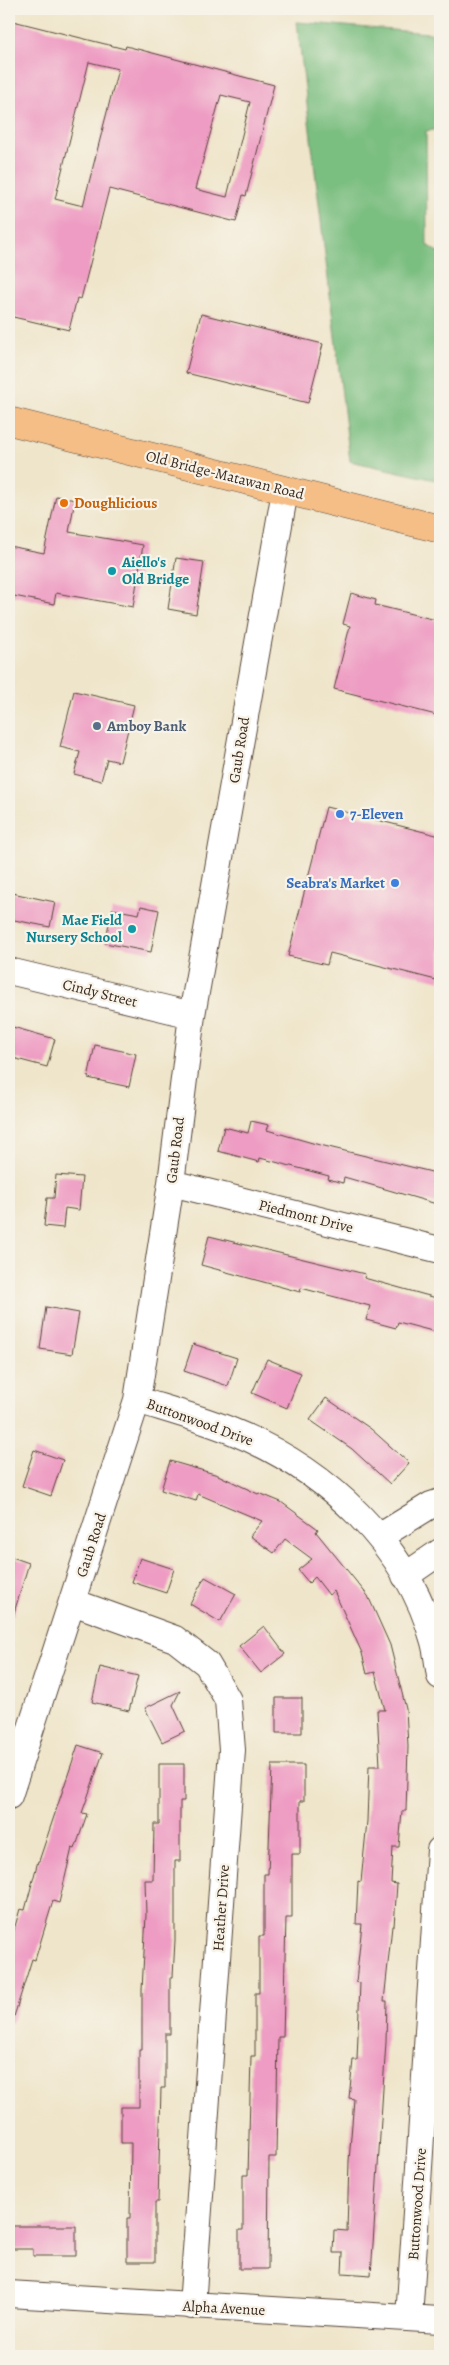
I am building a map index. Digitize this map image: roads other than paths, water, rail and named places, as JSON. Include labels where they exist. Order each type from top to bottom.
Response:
[{"type":"main road","name":"Old Bridge-Matawan Road","points":[[9,421],[440,529]]},
{"type":"street","name":"Gaub Road","points":[[9,1796],[137,1400],[171,1182],[192,1015],[285,490]]},
{"type":"street","name":"Cindy Street","points":[[9,970],[192,1015]]},
{"type":"street","name":"Piedmont Drive","points":[[171,1182],[440,1250]]},
{"type":"street","name":"Buttonwood Drive","points":[[137,1400],[234,1432],[272,1450],[342,1498],[379,1537],[405,1576],[423,1611],[434,1642],[440,1676]]},
{"type":"street","points":[[379,1537],[431,1505],[440,1502]]},
{"type":"street","points":[[405,1576],[440,1552]]},
{"type":"street","name":"Heather Drive","points":[[73,1602],[175,1639],[207,1664],[228,1700],[232,1750],[192,2306]]},
{"type":"street","name":"Buttonwood Drive","points":[[409,2318],[440,1850]]},
{"type":"street","name":"Alpha Avenue","points":[[9,2294],[440,2320]]},
{"type":"place","name":"Doughlicious","points":[[64,503]]},
{"type":"place","name":"Aiello's Old Bridge","points":[[112,571]]},
{"type":"place","name":"Amboy Bank","points":[[97,726]]},
{"type":"place","name":"7-Eleven","points":[[340,814]]},
{"type":"place","name":"Seabra's Market","points":[[395,883]]},
{"type":"place","name":"Mae Field Nursery School","points":[[132,929]]}]
